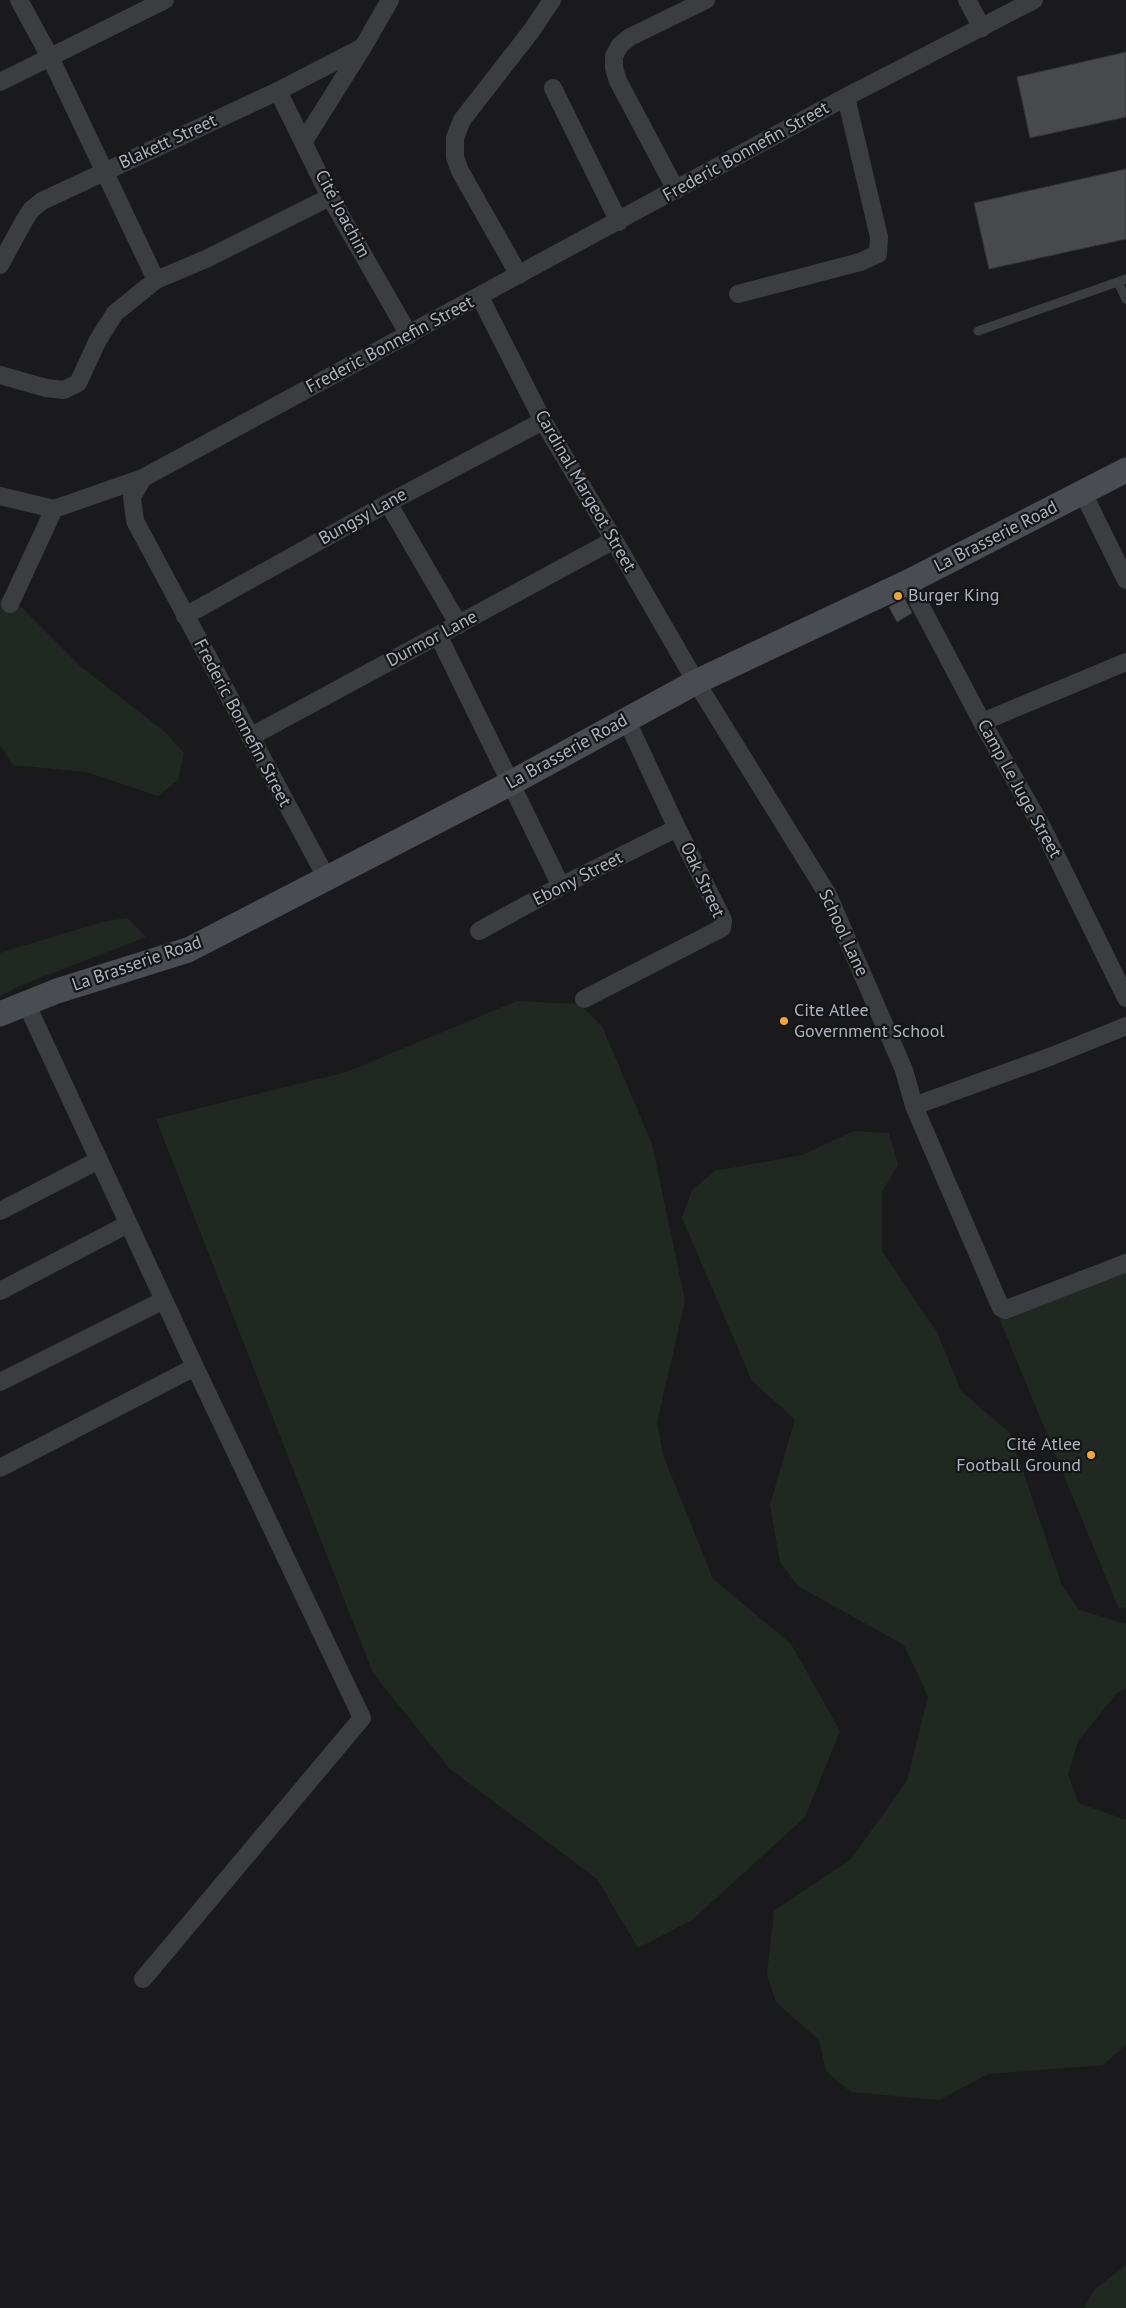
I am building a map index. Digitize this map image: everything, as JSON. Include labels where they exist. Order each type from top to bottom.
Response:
[{"type":"main road","name":"La Brasserie Road","points":[[0,1014],[57,991],[188,950],[511,783],[696,682],[908,582],[1126,470]]},
{"type":"street","points":[[19,0],[50,58],[156,280]]},
{"type":"street","points":[[0,82],[165,0]]},
{"type":"street","points":[[304,141],[390,0]]},
{"type":"street","points":[[519,275],[460,171],[455,157],[454,138],[462,120],[532,30],[552,0]]},
{"type":"street","points":[[676,190],[618,81],[614,68],[614,56],[620,45],[630,37],[706,0]]},
{"type":"street","points":[[967,0],[982,28]]},
{"type":"street","name":"Frederic Bonnefin Street","points":[[326,877],[135,521],[132,498],[143,478],[619,222],[846,97],[1034,0]]},
{"type":"street","name":"Blakett Street","points":[[0,265],[31,210],[42,201],[278,91],[363,47]]},
{"type":"street","points":[[553,88],[619,222]]},
{"type":"street","name":"Cité Joachim","points":[[278,91],[330,197],[409,335]]},
{"type":"street","points":[[738,294],[860,262],[878,254],[879,237],[846,97]]},
{"type":"street","points":[[0,375],[46,388],[64,390],[78,383],[98,340],[115,313],[156,280],[206,260],[330,197]]},
{"type":"street","name":"Cardinal Margeot Street","points":[[480,297],[543,421],[696,682]]},
{"type":"street","name":"Bungsy Lane","points":[[185,616],[388,503],[543,421]]},
{"type":"street","points":[[0,496],[54,508],[143,478]]},
{"type":"street","points":[[1083,493],[1126,580]]},
{"type":"street","points":[[388,503],[459,625]]},
{"type":"street","points":[[10,604],[54,508]]},
{"type":"street","name":"Durmor Lane","points":[[250,738],[614,540]]},
{"type":"street","name":"Camp Le Juge Street","points":[[908,582],[982,722],[1043,829],[1126,998]]},
{"type":"street","points":[[438,635],[561,886]]},
{"type":"street","points":[[982,722],[1126,662]]},
{"type":"street","name":"School Lane","points":[[696,682],[828,895],[904,1070],[914,1106],[1001,1308],[1005,1310],[1126,1263]]},
{"type":"street","name":"Oak Street","points":[[584,999],[722,928],[723,920],[626,719]]},
{"type":"street","name":"Ebony Street","points":[[479,931],[561,886],[677,828]]},
{"type":"street","points":[[26,1003],[194,1367],[362,1718],[144,1979]]},
{"type":"street","points":[[914,1106],[1052,1056],[1126,1026]]},
{"type":"street","points":[[0,1211],[99,1160]]},
{"type":"street","points":[[0,1291],[128,1224]]},
{"type":"street","points":[[0,1382],[164,1300]]},
{"type":"street","points":[[0,1468],[194,1367]]},
{"type":"lane","points":[[978,331],[1122,280],[1126,299]]},
{"type":"shaded area","points":[[0,599],[22,608],[80,666],[165,732],[184,753],[178,780],[158,796],[86,772],[13,765],[0,745]]},
{"type":"shaded area","points":[[127,918],[146,937],[24,984],[0,996],[0,953],[102,922]]},
{"type":"shaded area","points":[[517,1001],[579,1004],[602,1026],[652,1144],[685,1301],[657,1422],[663,1455],[713,1579],[791,1644],[840,1731],[805,1817],[692,1920],[638,1948],[597,1879],[450,1769],[373,1673],[156,1119],[347,1072]]},
{"type":"shaded area","points":[[854,1131],[889,1133],[898,1165],[882,1192],[882,1251],[937,1332],[961,1391],[1010,1433],[1061,1583],[1079,1610],[1126,1624],[1126,1688],[1117,1693],[1078,1741],[1068,1774],[1078,1803],[1126,1820],[1126,2045],[1103,2065],[988,2074],[939,2100],[851,2092],[826,2071],[819,2040],[776,2002],[767,1975],[774,1911],[851,1859],[907,1781],[928,1696],[904,1645],[798,1586],[780,1562],[770,1505],[795,1419],[752,1381],[682,1218],[692,1190],[715,1171],[802,1155]]},
{"type":"shaded area","name":"Cité Atlee Football Ground","points":[[1126,1260],[1126,1607],[1119,1609],[993,1303]]},
{"type":"shaded area","points":[[1126,2265],[1126,2308],[1084,2308],[1094,2290]]},
{"type":"building","points":[[1126,52],[1126,117],[1030,138],[1017,77]]},
{"type":"building","points":[[1126,169],[1126,239],[989,269],[974,203]]},
{"type":"building","points":[[905,599],[912,613],[897,622],[889,607]]},
{"type":"place","name":"Burger King","points":[[898,596]]},
{"type":"place","name":"Cite Atlee Government School","points":[[784,1021]]},
{"type":"place","name":"Cité Atlee Football Ground","points":[[1091,1455]]}]
